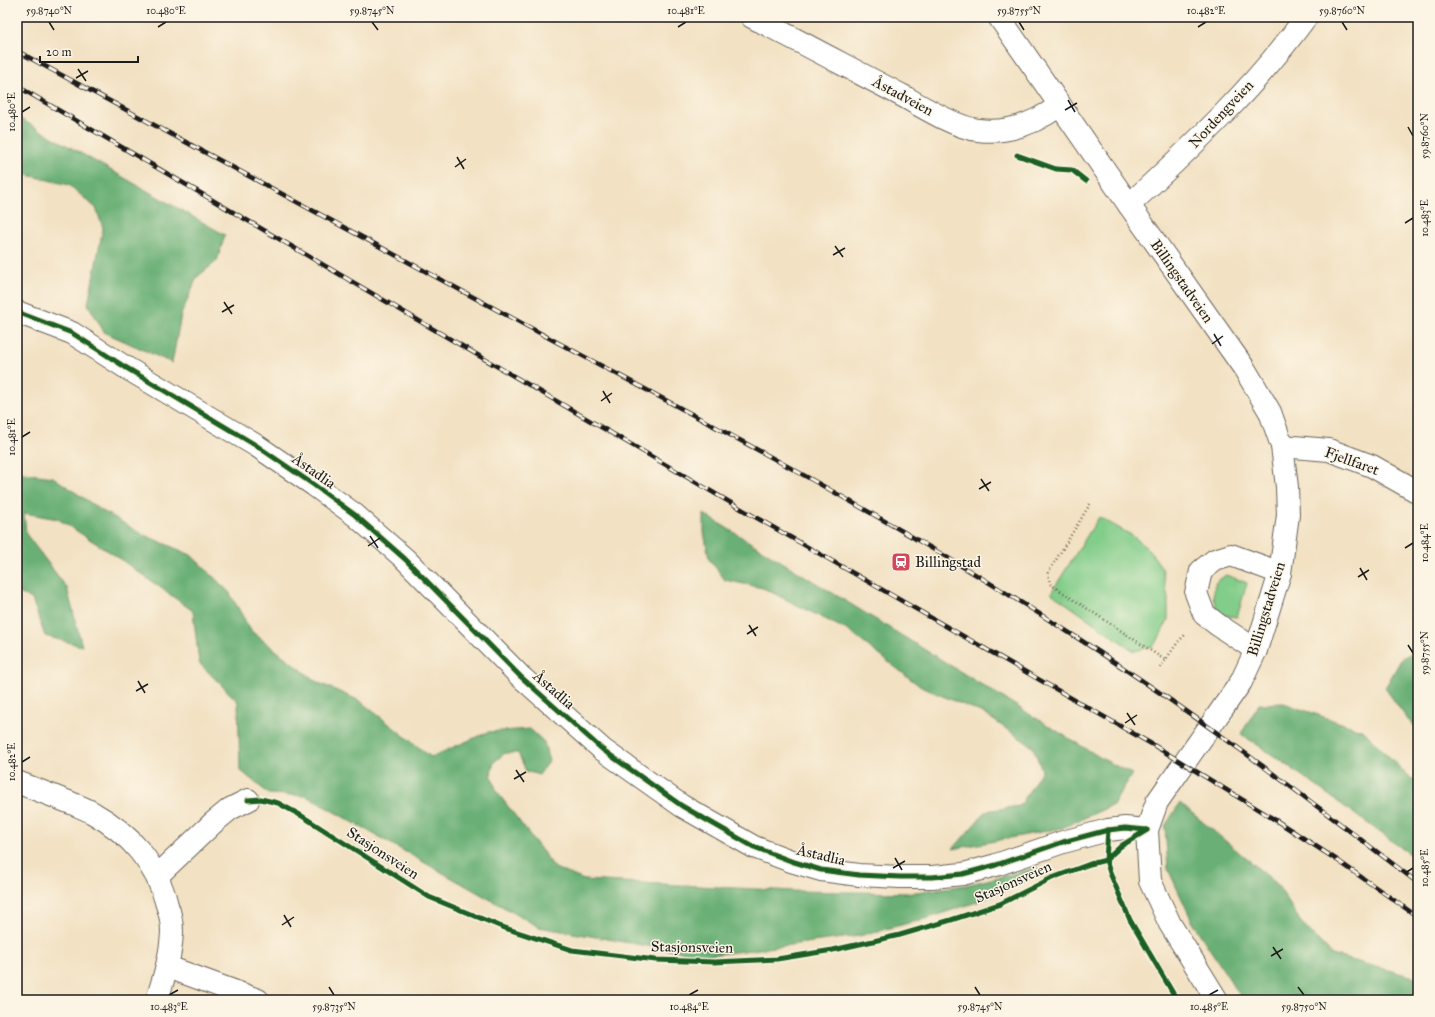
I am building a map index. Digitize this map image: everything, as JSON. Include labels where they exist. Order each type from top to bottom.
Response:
[{"type":"street","name":"Åstadveien","points":[[752,17],[942,117],[976,130],[987,131],[1010,129],[1026,125],[1044,117],[1060,105]]},
{"type":"street","name":"Billingstadveien","points":[[999,17],[1244,368],[1270,412],[1282,446],[1287,487],[1288,515],[1280,573],[1256,650],[1241,682],[1158,802],[1147,830],[1150,881],[1170,924],[1216,1000]]},
{"type":"street","name":"Nordengveien","points":[[1129,205],[1205,134],[1288,42],[1306,17]]},
{"type":"street","name":"Åstadlia","points":[[17,312],[72,333],[124,367],[257,446],[314,485],[355,515],[405,560],[520,676],[603,750],[682,806],[754,847],[791,861],[821,870],[860,875],[932,877],[963,874],[996,865],[1063,842],[1108,830],[1125,828],[1147,830]]},
{"type":"street","name":"Fjellfaret","points":[[1282,446],[1329,450],[1372,466],[1418,492]]},
{"type":"street","points":[[1256,650],[1204,614],[1196,593],[1201,571],[1215,560],[1231,555],[1280,573]]},
{"type":"street","points":[[17,782],[92,812],[127,836],[142,852],[157,876],[164,892],[170,913],[172,930],[168,967],[157,1000]]},
{"type":"street","points":[[157,876],[213,823],[230,809],[248,800]]},
{"type":"street","points":[[168,967],[258,1000]]},
{"type":"path","points":[[1090,504],[1048,573],[1050,584],[1165,660]]},
{"type":"path","points":[[1160,668],[1178,642],[1204,614]]},
{"type":"green space","points":[[17,117],[225,235],[217,261],[197,277],[181,315],[172,363],[104,332],[88,304],[103,228],[96,208],[69,185],[23,174],[17,170]]},
{"type":"green space","points":[[17,472],[53,477],[101,510],[142,534],[191,555],[229,592],[251,631],[317,682],[360,701],[431,757],[488,732],[530,729],[544,742],[549,761],[539,775],[526,771],[518,753],[505,753],[494,762],[491,774],[497,792],[555,868],[584,880],[794,891],[909,893],[966,885],[1037,868],[1039,874],[977,902],[928,918],[859,936],[704,956],[539,927],[306,796],[269,794],[240,770],[238,702],[199,663],[193,611],[116,556],[58,519],[24,513],[26,534],[67,588],[82,646],[45,636],[32,599],[17,592]]},
{"type":"green space","points":[[704,514],[1101,758],[1132,774],[1113,805],[1062,828],[953,849],[986,811],[1020,806],[1042,770],[1033,747],[983,713],[921,687],[847,630],[763,588],[725,580],[709,559],[704,532]]},
{"type":"green space","points":[[1099,517],[1133,536],[1149,550],[1162,568],[1168,598],[1168,620],[1158,640],[1152,647],[1134,651],[1051,593]]},
{"type":"green space","points":[[1226,575],[1247,583],[1237,617],[1222,615],[1214,599],[1213,595],[1216,582]]},
{"type":"green space","points":[[1418,650],[1418,729],[1408,720],[1385,688],[1402,658]]},
{"type":"green space","points":[[1284,703],[1364,731],[1408,776],[1418,783],[1418,860],[1283,762],[1241,734],[1259,704]]},
{"type":"green space","points":[[1180,803],[1277,884],[1300,921],[1332,955],[1418,978],[1418,1000],[1243,1000],[1194,925],[1168,869],[1165,826]]},
{"type":"railway","points":[[17,51],[685,410],[818,483],[950,559],[1015,598],[1166,697],[1293,788],[1418,883]]},
{"type":"railway","points":[[17,86],[750,514],[1155,746],[1277,821],[1337,860],[1418,917]]},
{"type":"cycle path","points":[[1017,155],[1056,169],[1072,170],[1086,181]]},
{"type":"cycle path","points":[[17,312],[72,333],[125,367],[257,446],[314,485],[355,515],[405,559],[520,676],[603,750],[682,806],[754,847],[791,861],[821,870],[859,875],[932,877],[963,874],[996,865],[1063,842],[1108,830],[1125,828],[1147,830]]},
{"type":"cycle path","name":"Stasjonsveien","points":[[248,800],[261,799],[278,803],[302,816],[429,897],[502,927],[572,950],[656,960],[715,962],[777,959],[833,950],[900,935],[951,920],[1000,904],[1052,878],[1090,864],[1106,860],[1121,846],[1147,830]]},
{"type":"cycle path","points":[[1108,830],[1106,860],[1110,873],[1130,920],[1177,1000]]},
{"type":"place","name":"Billingstad","points":[[901,562]]}]
